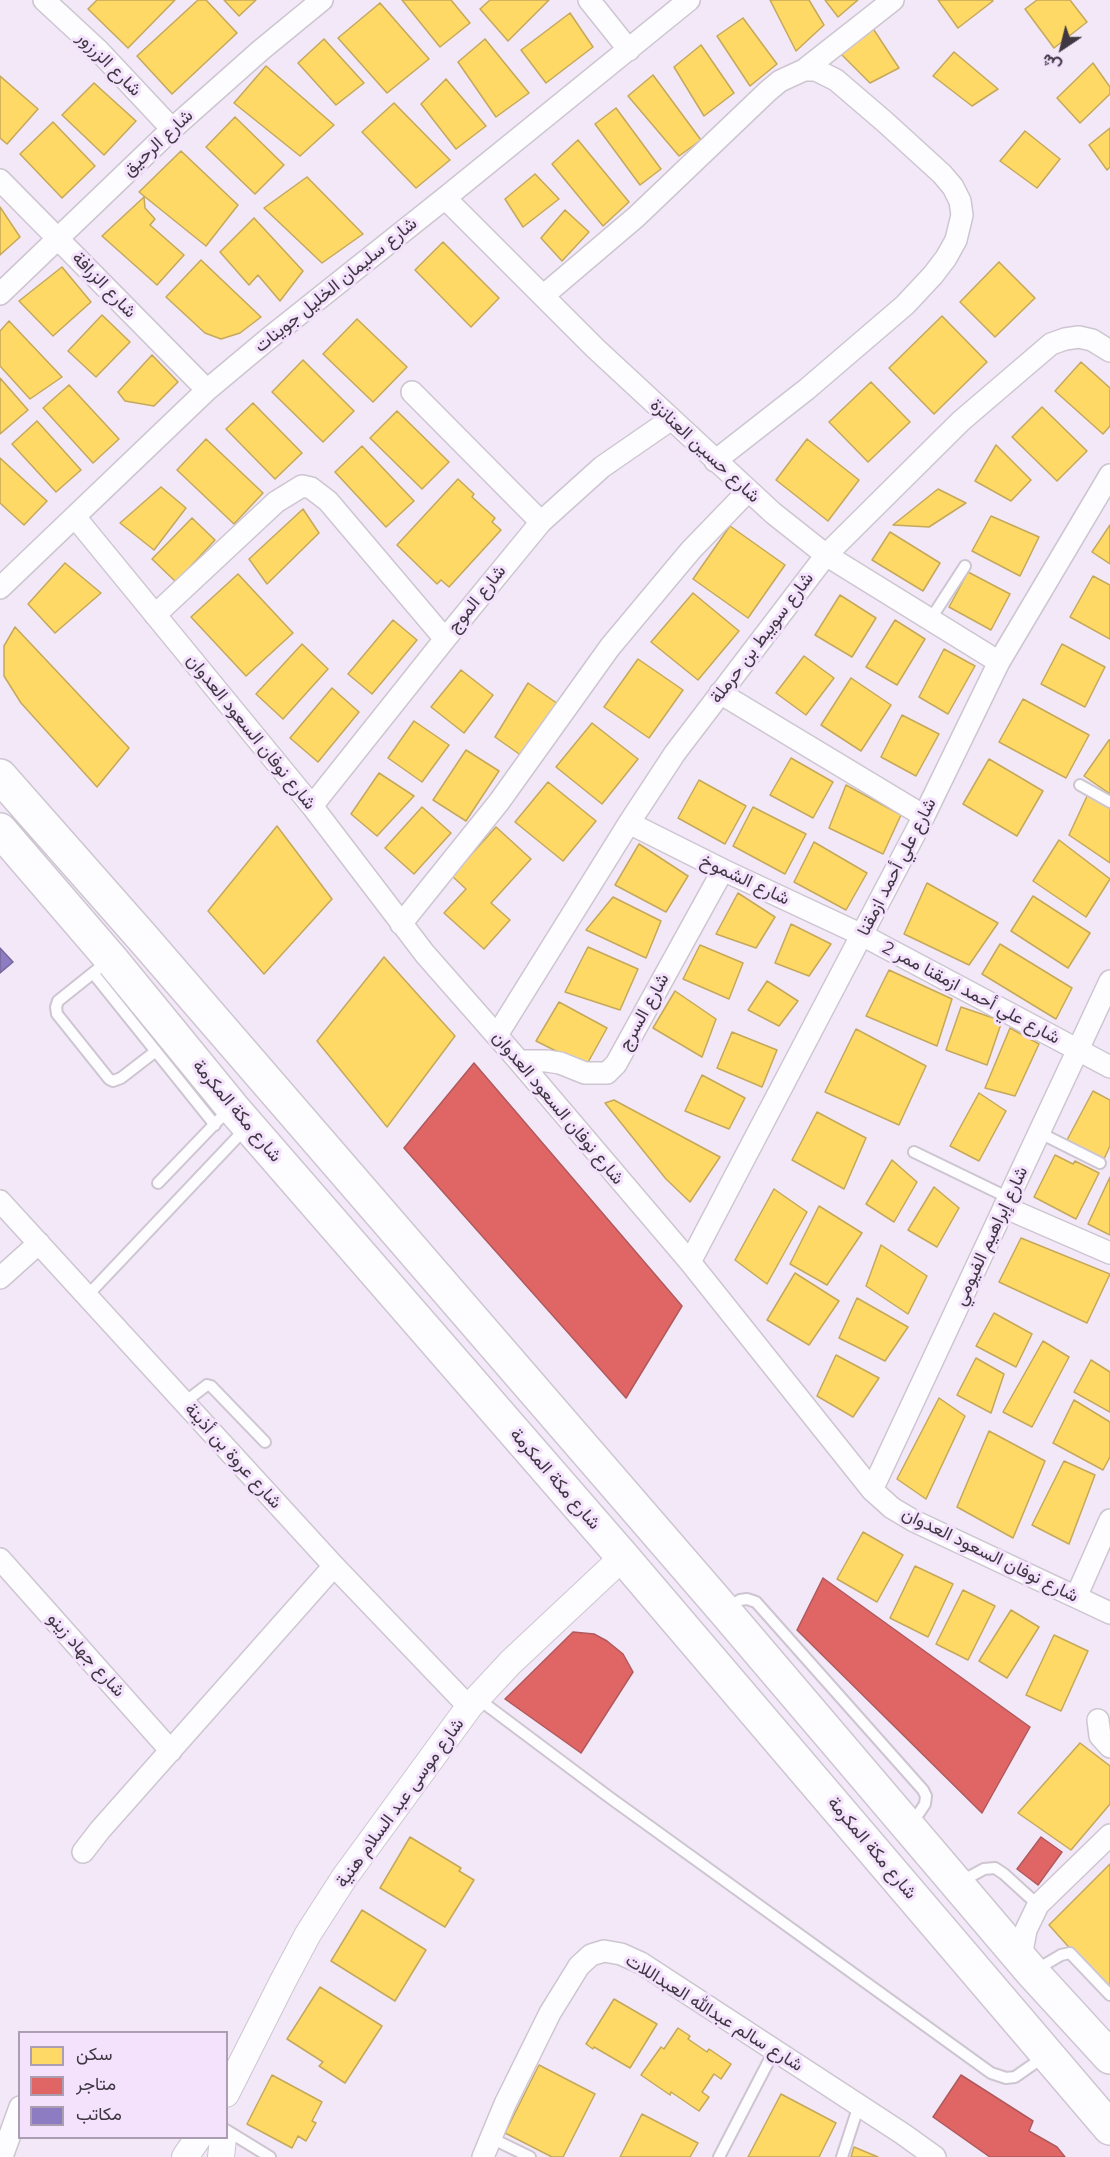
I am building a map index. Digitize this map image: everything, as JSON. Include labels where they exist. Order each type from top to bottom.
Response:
[{"type":"main road","points":[[0,776],[723,1609],[957,1884],[1110,2057]]},
{"type":"main road","name":"شارع مكة المكرمة","points":[[0,830],[102,966],[231,1119],[623,1557],[1110,2128]]},
{"type":"main road","points":[[1080,2092],[1110,2119]]},
{"type":"street","name":"شارع الزرزور","points":[[44,0],[98,50],[172,129]]},
{"type":"street","name":"شارع الرحيق","points":[[0,294],[172,129],[261,50],[322,0]]},
{"type":"street","points":[[589,0],[629,50]]},
{"type":"street","name":"شارع سليمان الخليل جوينات","points":[[0,588],[207,390],[689,0]]},
{"type":"street","points":[[543,296],[636,217],[768,91],[780,81],[804,70],[893,0]]},
{"type":"street","points":[[715,461],[807,389],[905,305],[946,258],[956,240],[962,215],[960,201],[942,174],[836,80],[816,70],[804,70]]},
{"type":"street","name":"شارع الزرافة","points":[[0,180],[207,390]]},
{"type":"street","name":"شارع حسين العنانزة","points":[[445,198],[670,420],[806,541],[999,662]]},
{"type":"street","name":"شارع سويبط بن حرملة","points":[[496,1035],[675,753],[826,555],[961,421],[1051,344],[1079,337],[1092,339],[1110,351]]},
{"type":"street","points":[[412,392],[541,522]]},
{"type":"street","name":"شارع الموج","points":[[312,806],[541,522],[602,467],[670,420]]},
{"type":"street","name":"شارع علي أحمد ازمقنا","points":[[690,1262],[924,816],[999,662],[1110,476]]},
{"type":"street","points":[[155,615],[276,502],[302,486],[311,488],[328,501],[445,639]]},
{"type":"street","points":[[401,924],[499,802],[610,647],[691,550],[748,491]]},
{"type":"street","name":"شارع نوفان السعود العدوان","points":[[75,517],[312,806],[401,924],[690,1262],[872,1490],[892,1508],[914,1521],[1110,1613]]},
{"type":"street","points":[[720,693],[924,816]]},
{"type":"street","name":"شارع الشموخ","points":[[629,823],[862,935]]},
{"type":"street","name":"شارع السرج","points":[[519,1061],[547,1061],[585,1073],[607,1073],[616,1064],[723,870]]},
{"type":"street","name":"شارع علي أحمد ازمقنا ممر 2","points":[[862,935],[1110,1067]]},
{"type":"street","name":"شارع إبراهيم الفيومي","points":[[872,1490],[1110,981]]},
{"type":"street","name":"شارع عروة بن أذينة","points":[[0,1202],[334,1566],[473,1703]]},
{"type":"street","points":[[1006,1203],[1110,1253]]},
{"type":"street","points":[[0,1278],[39,1243]]},
{"type":"street","points":[[1076,1597],[1110,1520]]},
{"type":"street","name":"شارع موسى عبد السلام هنية","points":[[228,2092],[308,1934],[344,1878],[473,1703],[511,1662],[623,1557]]},
{"type":"street","name":"شارع جهاد زينو","points":[[0,1559],[171,1751]]},
{"type":"street","points":[[83,1852],[334,1566]]},
{"type":"street","points":[[1098,1720],[1100,1736],[1110,1747]]},
{"type":"street","points":[[1027,1964],[1026,1930],[1038,1905],[1110,1835]]},
{"type":"street","name":"شارع سالم عبدالله العبداللات","points":[[487,2147],[550,2013],[579,1966],[591,1955],[604,1951],[621,1954],[641,1963],[935,2157]]},
{"type":"street","points":[[7,2155],[18,2114]]},
{"type":"street","points":[[185,2157],[197,2139]]},
{"type":"street","points":[[221,2157],[223,2139]]},
{"type":"lane","points":[[930,620],[965,566]]},
{"type":"lane","points":[[1080,785],[1110,802]]},
{"type":"lane","points":[[156,1051],[117,1081],[109,1079],[57,1014],[58,1001],[102,966],[156,1051],[231,1119]]},
{"type":"lane","points":[[158,1183],[231,1119]]},
{"type":"lane","points":[[87,1296],[231,1119]]},
{"type":"lane","points":[[1040,1133],[1100,1163]]},
{"type":"lane","points":[[914,1152],[1006,1203]]},
{"type":"lane","points":[[187,1404],[190,1398],[207,1385],[211,1386],[264,1442]]},
{"type":"lane","points":[[473,1703],[609,1797],[991,2073],[1006,2078],[1015,2077],[1047,2054]]},
{"type":"lane","points":[[957,1884],[984,1869],[995,1868],[1038,1905]]},
{"type":"lane","points":[[1027,1964],[1070,1953],[1110,1995]]},
{"type":"lane","points":[[719,2157],[774,2050]]},
{"type":"lane","points":[[842,2157],[859,2105]]},
{"type":"lane","points":[[228,2131],[270,2157]]},
{"type":"lane","points":[[487,2147],[530,2157]]},
{"type":"building: سكن","points":[[97,0],[175,0],[128,48],[88,9]]},
{"type":"building: سكن","points":[[198,0],[206,0],[237,33],[172,94],[137,56]]},
{"type":"building: سكن","points":[[224,0],[256,0],[239,16]]},
{"type":"building: سكن","points":[[402,0],[451,0],[470,23],[440,47]]},
{"type":"building: سكن","points":[[490,0],[549,0],[508,41],[480,9]]},
{"type":"building: سكن","points":[[770,0],[809,0],[824,25],[796,51]]},
{"type":"building: سكن","points":[[825,0],[858,0],[838,17]]},
{"type":"building: سكن","points":[[938,0],[992,0],[993,1],[958,28]]},
{"type":"building: سكن","points":[[1037,0],[1070,0],[1087,22],[1054,48],[1025,9]]},
{"type":"building: سكن","points":[[380,3],[429,59],[387,93],[338,38]]},
{"type":"building: سكن","points":[[570,13],[593,47],[546,83],[521,50]]},
{"type":"building: سكن","points":[[743,18],[777,64],[750,86],[717,36]]},
{"type":"building: سكن","points":[[872,27],[899,68],[870,83],[840,53]]},
{"type":"building: سكن","points":[[324,39],[364,83],[336,105],[298,63]]},
{"type":"building: سكن","points":[[485,39],[529,93],[496,117],[458,62]]},
{"type":"building: سكن","points":[[701,45],[734,93],[704,116],[674,67]]},
{"type":"building: سكن","points":[[954,52],[998,89],[972,106],[933,76]]},
{"type":"building: سكن","points":[[1093,63],[1110,87],[1110,94],[1080,123],[1057,98]]},
{"type":"building: سكن","points":[[266,66],[334,125],[300,156],[234,103]]},
{"type":"building: سكن","points":[[653,75],[701,140],[679,156],[628,96]]},
{"type":"building: سكن","points":[[0,76],[38,109],[7,144],[0,138]]},
{"type":"building: سكن","points":[[446,79],[486,126],[456,149],[421,104]]},
{"type":"building: سكن","points":[[94,83],[136,121],[104,155],[62,115]]},
{"type":"building: سكن","points":[[394,103],[450,160],[416,188],[362,132]]},
{"type":"building: سكن","points":[[616,108],[661,169],[640,185],[595,124]]},
{"type":"building: سكن","points":[[235,117],[284,165],[255,194],[206,147]]},
{"type":"building: سكن","points":[[53,122],[95,166],[62,198],[20,154]]},
{"type":"building: سكن","points":[[1110,128],[1110,167],[1107,170],[1089,145]]},
{"type":"building: سكن","points":[[1025,131],[1060,159],[1037,188],[1000,161]]},
{"type":"building: سكن","points":[[578,140],[629,202],[603,226],[552,164]]},
{"type":"building: سكن","points":[[181,151],[238,205],[206,246],[139,192]]},
{"type":"building: سكن","points":[[535,174],[559,199],[523,227],[505,199]]},
{"type":"building: سكن","points":[[307,177],[363,234],[322,263],[264,208]]},
{"type":"building: سكن","points":[[144,197],[145,208],[155,219],[150,225],[184,255],[157,285],[102,236]]},
{"type":"building: سكن","points":[[0,207],[20,237],[0,255]]},
{"type":"building: سكن","points":[[565,210],[589,232],[562,261],[541,238]]},
{"type":"building: سكن","points":[[254,218],[303,271],[280,301],[258,275],[249,285],[220,252]]},
{"type":"building: سكن","points":[[443,242],[499,298],[471,327],[415,270]]},
{"type":"building: سكن","points":[[201,260],[261,317],[240,333],[221,339],[205,333],[166,297]]},
{"type":"building: سكن","points":[[999,262],[1035,298],[995,337],[960,302]]},
{"type":"building: سكن","points":[[62,267],[91,302],[53,336],[19,301]]},
{"type":"building: سكن","points":[[102,315],[130,342],[96,377],[68,351]]},
{"type":"building: سكن","points":[[942,316],[987,362],[934,414],[889,368]]},
{"type":"building: سكن","points":[[357,319],[407,367],[373,402],[323,354]]},
{"type":"building: سكن","points":[[9,321],[62,377],[30,399],[0,366],[0,331]]},
{"type":"building: سكن","points":[[152,355],[178,382],[154,406],[125,401],[118,392]]},
{"type":"building: سكن","points":[[303,360],[354,411],[323,442],[272,392]]},
{"type":"building: سكن","points":[[1081,362],[1110,388],[1110,426],[1103,434],[1055,391]]},
{"type":"building: سكن","points":[[0,378],[28,410],[0,434]]},
{"type":"building: سكن","points":[[871,382],[910,422],[868,462],[829,422]]},
{"type":"building: سكن","points":[[69,385],[119,439],[93,463],[43,408]]},
{"type":"building: سكن","points":[[253,403],[302,453],[275,479],[226,429]]},
{"type":"building: سكن","points":[[1042,407],[1087,451],[1057,481],[1012,437]]},
{"type":"building: سكن","points":[[397,411],[449,462],[422,489],[370,438]]},
{"type":"building: سكن","points":[[37,421],[81,470],[56,492],[12,444]]},
{"type":"building: سكن","points":[[206,439],[263,493],[234,524],[177,470]]},
{"type":"building: سكن","points":[[807,439],[859,480],[828,521],[776,480]]},
{"type":"building: سكن","points":[[996,445],[1031,480],[1011,501],[975,481]]},
{"type":"building: سكن","points":[[362,446],[414,501],[386,527],[335,472]]},
{"type":"building: سكن","points":[[0,458],[47,501],[24,525],[0,503]]},
{"type":"building: سكن","points":[[458,479],[474,494],[472,497],[495,518],[492,522],[501,530],[449,587],[441,580],[437,584],[397,545]]},
{"type":"building: سكن","points":[[161,487],[186,508],[154,550],[120,523]]},
{"type":"building: سكن","points":[[938,489],[966,503],[929,527],[893,525]]},
{"type":"building: سكن","points":[[303,509],[319,533],[267,584],[249,559]]},
{"type":"building: سكن","points":[[991,516],[1039,537],[1020,576],[972,551]]},
{"type":"building: سكن","points":[[192,518],[215,540],[176,582],[152,559]]},
{"type":"building: سكن","points":[[1110,525],[1110,564],[1092,552]]},
{"type":"building: سكن","points":[[730,526],[785,565],[748,618],[693,579]]},
{"type":"building: سكن","points":[[890,532],[940,563],[923,591],[872,560]]},
{"type":"building: سكن","points":[[65,563],[101,593],[55,633],[28,604]]},
{"type":"building: سكن","points":[[968,572],[1010,594],[991,630],[949,607]]},
{"type":"building: سكن","points":[[238,574],[293,633],[246,676],[191,617]]},
{"type":"building: سكن","points":[[1093,576],[1110,585],[1110,639],[1070,617]]},
{"type":"building: سكن","points":[[693,593],[739,631],[698,680],[651,642]]},
{"type":"building: سكن","points":[[840,595],[876,618],[852,657],[815,635]]},
{"type":"building: سكن","points":[[393,620],[417,640],[372,694],[348,674]]},
{"type":"building: سكن","points":[[895,620],[925,639],[897,685],[866,667]]},
{"type":"building: سكن","points":[[15,627],[129,748],[97,787],[21,703],[4,676],[4,646]]},
{"type":"building: سكن","points":[[302,644],[328,669],[283,719],[256,694]]},
{"type":"building: سكن","points":[[1062,644],[1105,667],[1085,707],[1041,684]]},
{"type":"building: سكن","points":[[944,649],[975,666],[948,714],[919,697]]},
{"type":"building: سكن","points":[[804,656],[834,678],[806,715],[776,693]]},
{"type":"building: سكن","points":[[638,659],[683,690],[649,738],[604,707]]},
{"type":"building: سكن","points":[[461,670],[493,695],[464,733],[431,707]]},
{"type":"building: سكن","points":[[851,678],[891,705],[861,751],[821,725]]},
{"type":"building: سكن","points":[[528,683],[558,704],[522,756],[495,737]]},
{"type":"building: سكن","points":[[332,688],[359,712],[318,762],[290,738]]},
{"type":"building: سكن","points":[[1023,699],[1089,735],[1066,778],[999,742]]},
{"type":"building: سكن","points":[[902,715],[939,734],[916,776],[881,757]]},
{"type":"building: سكن","points":[[414,721],[449,745],[422,782],[388,758]]},
{"type":"building: سكن","points":[[592,723],[638,759],[602,804],[556,767]]},
{"type":"building: سكن","points":[[1110,740],[1110,794],[1084,776]]},
{"type":"building: سكن","points":[[466,750],[499,771],[466,821],[433,800]]},
{"type":"building: سكن","points":[[791,758],[833,782],[813,818],[770,795]]},
{"type":"building: سكن","points":[[989,759],[1043,791],[1017,836],[963,804]]},
{"type":"building: سكن","points":[[379,773],[414,796],[377,836],[351,814]]},
{"type":"building: سكن","points":[[699,780],[746,806],[725,844],[678,818]]},
{"type":"building: سكن","points":[[548,782],[596,821],[563,861],[515,822]]},
{"type":"building: سكن","points":[[846,785],[901,815],[883,854],[829,828]]},
{"type":"building: سكن","points":[[1088,794],[1110,809],[1110,863],[1069,835]]},
{"type":"building: سكن","points":[[422,807],[451,833],[414,874],[385,848]]},
{"type":"building: سكن","points":[[753,807],[806,834],[785,874],[733,846]]},
{"type":"building: سكن","points":[[277,826],[332,899],[264,974],[208,911]]},
{"type":"building: سكن","points":[[496,827],[531,859],[491,903],[510,920],[484,949],[444,913],[466,889],[452,876]]},
{"type":"building: سكن","points":[[1059,840],[1110,879],[1086,917],[1033,881]]},
{"type":"building: سكن","points":[[814,842],[867,873],[846,910],[794,882]]},
{"type":"building: سكن","points":[[639,844],[688,876],[666,912],[615,885]]},
{"type":"building: سكن","points":[[927,883],[998,923],[969,965],[904,934]]},
{"type":"building: سكن","points":[[738,893],[775,917],[756,948],[716,934]]},
{"type":"building: سكن","points":[[1033,896],[1090,933],[1068,968],[1011,931]]},
{"type":"building: سكن","points":[[613,897],[661,921],[646,958],[586,930]]},
{"type":"building: سكن","points":[[791,924],[831,944],[809,976],[775,963]]},
{"type":"building: سكن","points":[[1000,944],[1072,988],[1056,1019],[982,974]]},
{"type":"building: سكن","points":[[700,945],[743,963],[729,999],[683,979]]},
{"type":"building: سكن","points":[[588,947],[638,969],[620,1010],[565,992]]},
{"type":"building: سكن","points":[[384,957],[455,1036],[387,1127],[317,1041]]},
{"type":"building: سكن","points":[[889,970],[952,999],[937,1046],[866,1016]]},
{"type":"building: سكن","points":[[767,981],[798,1001],[779,1026],[748,1010]]},
{"type":"building: سكن","points":[[675,991],[716,1019],[702,1057],[653,1028]]},
{"type":"building: سكن","points":[[559,1002],[607,1028],[586,1066],[536,1041]]},
{"type":"building: سكن","points":[[961,1007],[1002,1021],[987,1065],[946,1050]]},
{"type":"building: سكن","points":[[1010,1028],[1039,1044],[1015,1096],[985,1088]]},
{"type":"building: سكن","points":[[856,1029],[926,1066],[899,1125],[825,1092]]},
{"type":"building: سكن","points":[[732,1032],[777,1050],[762,1087],[717,1068]]},
{"type":"building: سكن","points":[[702,1075],[745,1098],[729,1129],[685,1111]]},
{"type":"building: سكن","points":[[1093,1091],[1110,1100],[1110,1146],[1104,1159],[1067,1140]]},
{"type":"building: سكن","points":[[979,1093],[1006,1111],[979,1161],[950,1146]]},
{"type":"building: سكن","points":[[614,1100],[720,1157],[690,1202],[666,1179],[605,1103]]},
{"type":"building: سكن","points":[[817,1112],[866,1138],[844,1189],[792,1160]]},
{"type":"building: سكن","points":[[1055,1155],[1073,1164],[1075,1161],[1099,1173],[1076,1219],[1034,1197]]},
{"type":"building: سكن","points":[[892,1160],[917,1182],[894,1222],[866,1204]]},
{"type":"building: سكن","points":[[1110,1177],[1110,1235],[1088,1224]]},
{"type":"building: سكن","points":[[934,1187],[959,1208],[937,1247],[908,1230]]},
{"type":"building: سكن","points":[[774,1189],[807,1212],[767,1284],[735,1260]]},
{"type":"building: سكن","points":[[819,1206],[862,1233],[827,1285],[790,1264]]},
{"type":"building: سكن","points":[[1021,1238],[1110,1274],[1087,1323],[999,1282]]},
{"type":"building: سكن","points":[[881,1245],[927,1276],[908,1314],[866,1286]]},
{"type":"building: سكن","points":[[795,1273],[839,1301],[809,1345],[767,1320]]},
{"type":"building: سكن","points":[[857,1298],[908,1327],[885,1361],[839,1338]]},
{"type":"building: سكن","points":[[994,1313],[1032,1334],[1016,1367],[976,1346]]},
{"type":"building: سكن","points":[[1043,1341],[1069,1357],[1032,1427],[1003,1412]]},
{"type":"building: سكن","points":[[836,1355],[879,1378],[853,1417],[817,1396]]},
{"type":"building: سكن","points":[[976,1358],[1004,1374],[991,1413],[957,1395]]},
{"type":"building: سكن","points":[[1091,1360],[1110,1372],[1110,1412],[1074,1392]]},
{"type":"building: سكن","points":[[939,1398],[965,1416],[926,1499],[897,1479]]},
{"type":"building: سكن","points":[[1074,1400],[1110,1422],[1110,1457],[1103,1470],[1053,1443]]},
{"type":"building: سكن","points":[[989,1431],[1045,1461],[1013,1538],[957,1507]]},
{"type":"building: سكن","points":[[1064,1461],[1095,1475],[1069,1544],[1032,1525]]},
{"type":"building: سكن","points":[[863,1532],[903,1555],[877,1602],[837,1579]]},
{"type":"building: سكن","points":[[915,1566],[953,1584],[928,1637],[890,1618]]},
{"type":"building: سكن","points":[[963,1590],[995,1606],[968,1660],[936,1644]]},
{"type":"building: سكن","points":[[1011,1610],[1039,1627],[1007,1678],[979,1661]]},
{"type":"building: سكن","points":[[1054,1635],[1088,1651],[1061,1711],[1026,1695]]},
{"type":"building: سكن","points":[[1080,1743],[1110,1766],[1110,1804],[1071,1850],[1018,1813]]},
{"type":"building: سكن","points":[[410,1837],[461,1868],[459,1871],[474,1880],[445,1927],[380,1888]]},
{"type":"building: سكن","points":[[1110,1864],[1110,1993],[1049,1925]]},
{"type":"building: سكن","points":[[362,1910],[426,1950],[395,2001],[331,1961]]},
{"type":"building: سكن","points":[[320,1987],[382,2026],[345,2083],[319,2066],[323,2062],[287,2039]]},
{"type":"building: سكن","points":[[614,1999],[657,2024],[630,2068],[586,2044]]},
{"type":"building: سكن","points":[[678,2028],[690,2036],[688,2039],[707,2052],[709,2049],[731,2064],[721,2079],[714,2074],[702,2092],[709,2097],[699,2111],[641,2075],[661,2047],[664,2049]]},
{"type":"building: سكن","points":[[539,2065],[595,2094],[563,2157],[552,2157],[505,2133]]},
{"type":"building: سكن","points":[[272,2075],[322,2102],[312,2121],[316,2123],[306,2141],[298,2136],[292,2148],[247,2124]]},
{"type":"building: سكن","points":[[781,2094],[836,2123],[819,2157],[748,2157]]},
{"type":"building: سكن","points":[[642,2114],[698,2143],[690,2157],[620,2157]]},
{"type":"building: سكن","points":[[854,2147],[878,2157],[851,2157]]},
{"type":"building: متاجر","points":[[474,1063],[682,1306],[626,1398],[404,1148]]},
{"type":"building: متاجر","points":[[823,1578],[1030,1727],[982,1813],[797,1630]]},
{"type":"building: متاجر","points":[[573,1632],[594,1634],[607,1641],[623,1654],[633,1672],[581,1753],[505,1699]]},
{"type":"building: متاجر","points":[[1041,1837],[1062,1852],[1038,1885],[1017,1869]]},
{"type":"building: متاجر","points":[[961,2075],[1033,2121],[1029,2131],[1057,2147],[1065,2157],[990,2157],[933,2117]]},
{"type":"building: مكاتب","points":[[0,948],[13,962],[0,973]]}]
